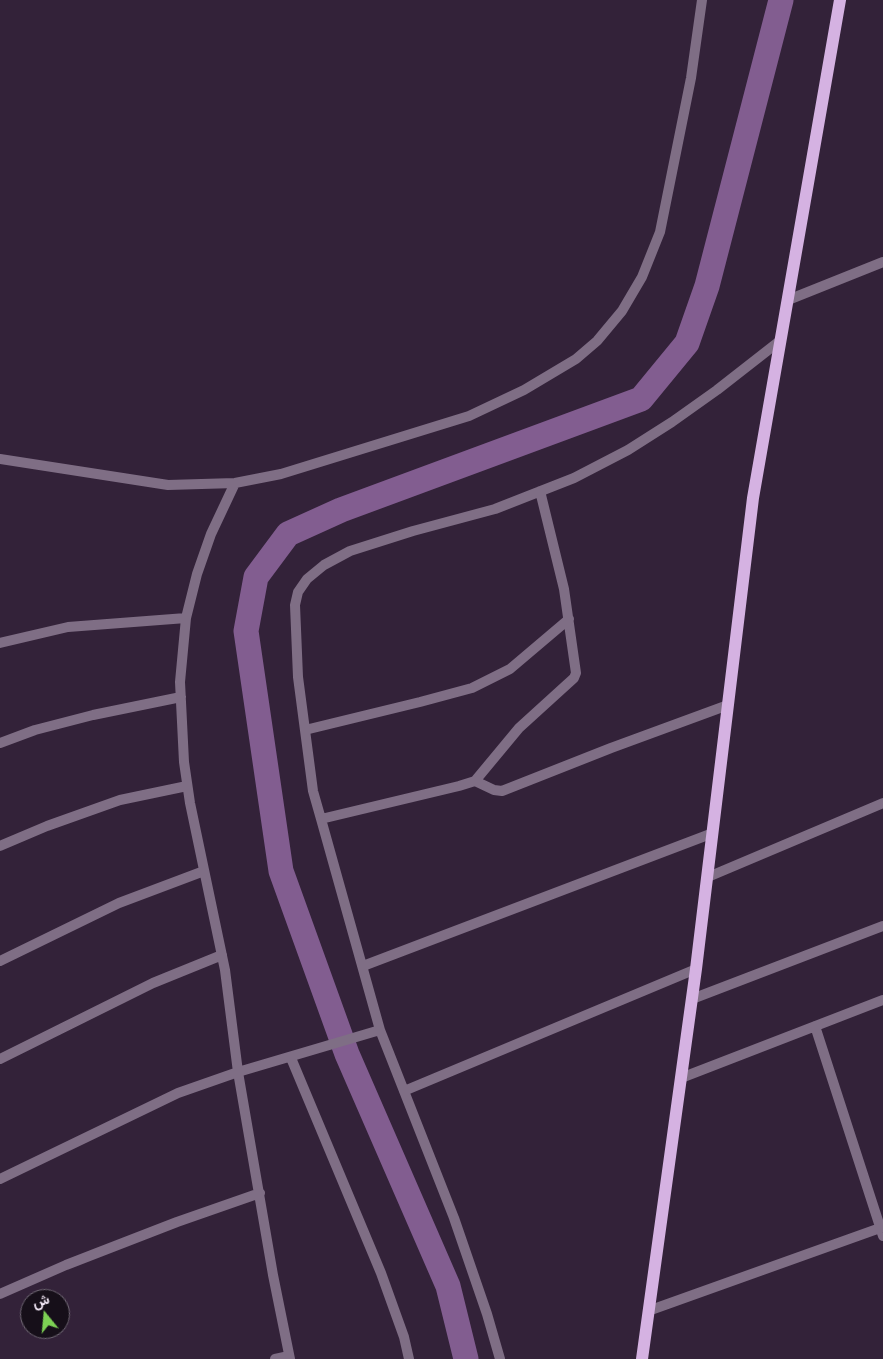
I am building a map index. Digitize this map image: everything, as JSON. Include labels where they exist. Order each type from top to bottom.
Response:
[{"type":"main road","points":[[642,1359],[708,877],[753,498],[840,0]]},
{"type":"street","points":[[0,459],[168,485],[235,483],[281,474],[470,416],[524,390],[576,359],[597,341],[622,311],[637,286],[660,232],[692,78],[702,0]]},
{"type":"street","points":[[788,300],[883,262]]},
{"type":"street","points":[[500,1359],[487,1314],[454,1218],[380,1030],[313,792],[298,677],[295,605],[298,592],[307,579],[324,565],[350,551],[495,508],[574,478],[628,450],[717,390],[781,340]]},
{"type":"street","points":[[235,483],[211,534],[197,574],[186,618],[180,682],[184,762],[222,955],[238,1072],[289,1357],[275,1359]]},
{"type":"street","points":[[321,819],[476,781],[519,728],[574,678],[576,673],[564,589],[540,491]]},
{"type":"street","points":[[0,644],[68,627],[186,618]]},
{"type":"street","points":[[305,730],[472,688],[510,669],[569,619]]},
{"type":"street","points":[[0,743],[35,730],[93,715],[181,697]]},
{"type":"street","points":[[476,781],[494,790],[502,790],[728,705]]},
{"type":"street","points":[[0,846],[47,826],[120,800],[188,786]]},
{"type":"street","points":[[708,877],[883,803]]},
{"type":"street","points":[[362,966],[713,833]]},
{"type":"street","points":[[0,961],[119,903],[204,871]]},
{"type":"street","points":[[692,999],[883,926]]},
{"type":"street","points":[[0,1059],[153,983],[222,955]]},
{"type":"street","points":[[404,1091],[696,969]]},
{"type":"street","points":[[680,1078],[883,1000]]},
{"type":"street","points":[[648,1311],[882,1230],[815,1026]]},
{"type":"street","points":[[0,1179],[178,1093],[238,1072],[380,1030]]},
{"type":"street","points":[[294,1057],[381,1273],[404,1337],[409,1359]]},
{"type":"street","points":[[0,1294],[66,1265],[158,1229],[260,1193]]},
{"type":"waterway","points":[[466,1359],[448,1286],[347,1054],[281,871],[246,631],[256,577],[288,534],[341,510],[641,399],[687,343],[707,286],[781,0]]}]
